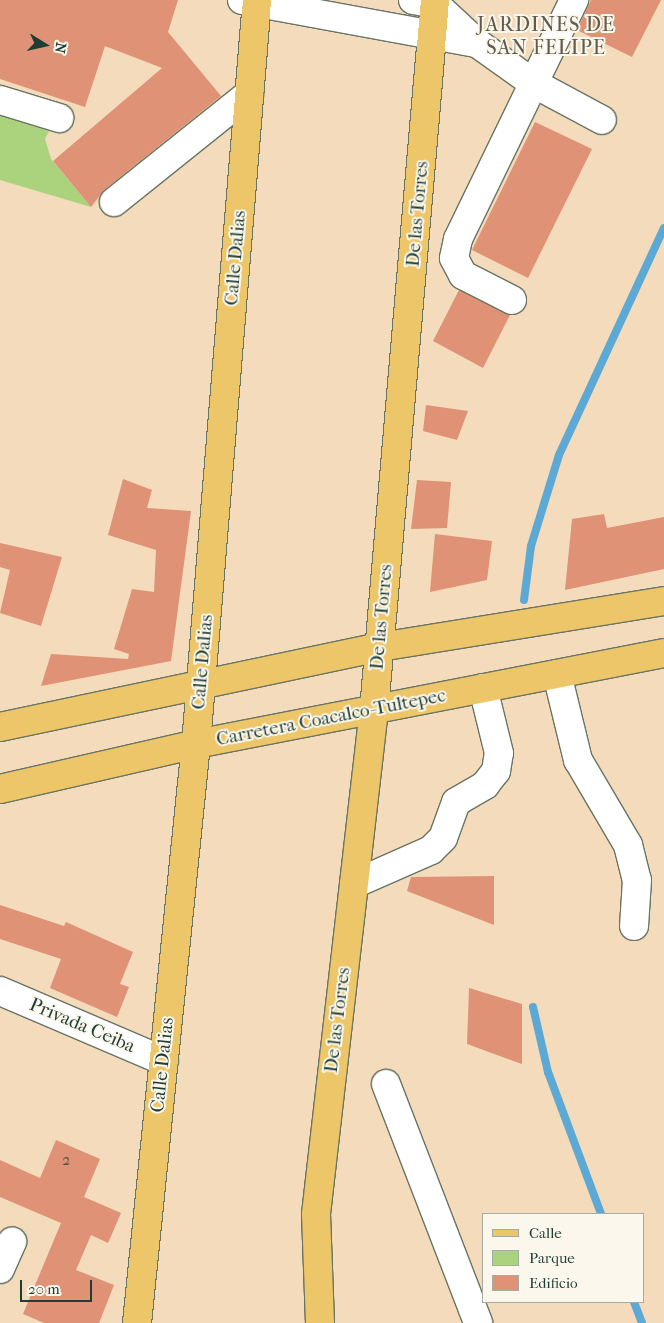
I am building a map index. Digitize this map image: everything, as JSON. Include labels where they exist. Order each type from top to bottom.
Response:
[{"type":"main road","name":"Calle Dalias","points":[[137,1323],[202,682],[249,94],[252,1]]},
{"type":"main road","name":"De las Torres","points":[[320,1323],[316,1214],[380,648],[433,34],[428,1]]},
{"type":"main road","points":[[0,727],[202,682],[380,648],[664,601]]},
{"type":"main road","name":"Carretera Coacalco-Tultepec","points":[[0,789],[196,744],[664,653]]},
{"type":"street","points":[[512,300],[463,275],[454,258],[458,238],[574,0]]},
{"type":"street","points":[[252,1],[477,43]]},
{"type":"street","points":[[428,1],[477,43],[533,83],[602,120]]},
{"type":"street","points":[[114,202],[249,94]]},
{"type":"street","points":[[0,100],[60,118]]},
{"type":"street","points":[[557,674],[578,760],[628,845],[637,880],[634,926]]},
{"type":"street","points":[[354,884],[431,850],[443,838],[456,802],[486,785],[496,771],[499,753],[483,688]]},
{"type":"street","name":"Privada Ceiba","points":[[0,991],[164,1060]]},
{"type":"street","points":[[386,1084],[478,1323]]},
{"type":"street","points":[[0,1269],[12,1242]]},
{"type":"green space","points":[[0,115],[49,131],[45,139],[51,159],[91,207],[0,180]]},
{"type":"building","points":[[0,0],[178,0],[168,32],[221,96],[104,190],[91,207],[53,161],[162,68],[105,46],[85,107],[0,79]]},
{"type":"building","points":[[591,0],[661,0],[632,57],[577,30]]},
{"type":"building","points":[[535,122],[592,149],[528,278],[472,250]]},
{"type":"building","points":[[459,290],[510,315],[483,368],[433,341]]},
{"type":"building","points":[[426,405],[468,411],[457,440],[423,431]]},
{"type":"building","points":[[123,479],[152,490],[147,508],[191,511],[171,661],[41,686],[51,654],[128,659],[129,654],[114,649],[132,589],[154,592],[156,550],[108,535]]},
{"type":"building","points":[[417,480],[451,482],[447,528],[411,529]]},
{"type":"building","points":[[604,514],[607,528],[664,517],[664,569],[565,590],[572,519]]},
{"type":"building","points":[[435,534],[492,541],[487,580],[430,592]]},
{"type":"building","points":[[0,543],[62,557],[41,626],[0,613],[10,570],[0,567]]},
{"type":"building","points":[[494,876],[494,925],[407,891],[411,877]]},
{"type":"building","points":[[0,905],[64,926],[66,922],[133,952],[120,984],[129,987],[117,1017],[50,988],[61,959],[0,939]]},
{"type":"building","points":[[469,988],[522,1004],[522,1064],[467,1044]]},
{"type":"building","points":[[56,1140],[100,1159],[84,1197],[121,1213],[108,1243],[91,1235],[76,1270],[114,1285],[99,1323],[44,1323],[23,1314],[61,1223],[0,1197],[0,1160],[40,1178]]},
{"type":"waterway","points":[[524,600],[531,546],[559,455],[664,228]]},
{"type":"waterway","points":[[533,1007],[548,1072],[601,1213]]},
{"type":"waterway","points":[[634,1303],[642,1323]]},
{"type":"district","name":"JARDINES DE SAN FELIPE","points":[[546,36]]}]
